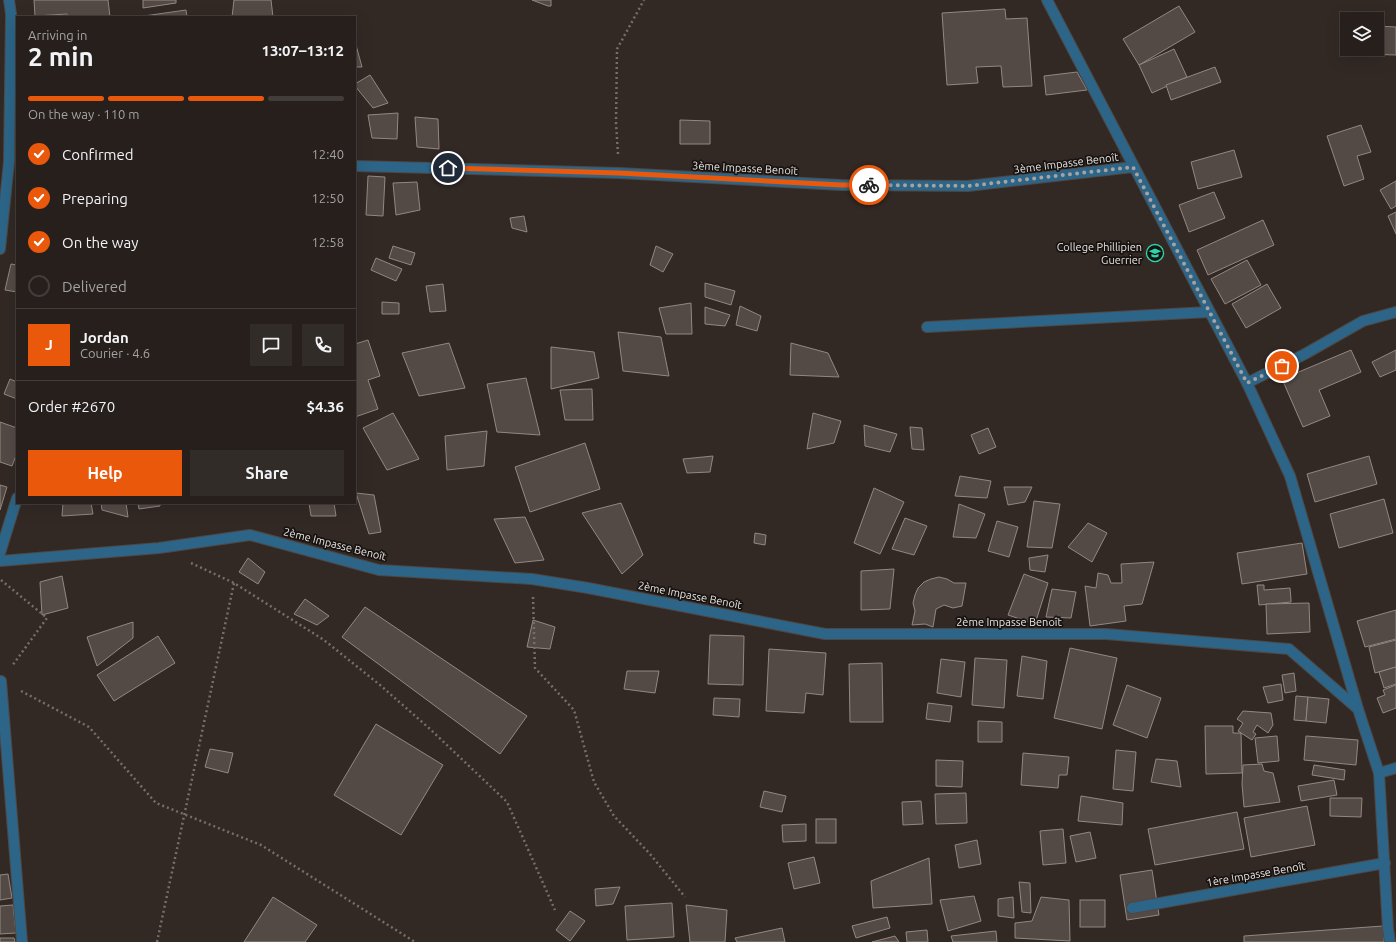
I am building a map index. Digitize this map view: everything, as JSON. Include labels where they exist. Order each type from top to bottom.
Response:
[{"type":"street","points":[[0,249],[9,162],[11,14],[9,0]]},
{"type":"street","points":[[1047,0],[1247,383],[1290,476],[1358,709],[1379,772],[1390,942]]},
{"type":"street","name":"3ème Impasse Benoît","points":[[356,166],[619,173],[841,185],[968,186],[1133,167]]},
{"type":"street","points":[[927,327],[1209,312]]},
{"type":"street","points":[[1247,383],[1304,354],[1363,321],[1396,312]]},
{"type":"street","points":[[0,553],[16,501]]},
{"type":"street","name":"2ème Impasse Benoît","points":[[0,561],[159,548],[250,535],[379,570],[532,579],[588,588],[825,634],[1106,634],[1289,649],[1358,709]]},
{"type":"street","points":[[1,681],[22,942]]},
{"type":"street","points":[[1379,772],[1396,768]]},
{"type":"street","name":"1ère Impasse Benoît","points":[[1132,908],[1385,863]]},
{"type":"path","points":[[619,173],[616,123],[617,49],[644,0]]},
{"type":"path","points":[[159,548],[234,583],[324,640],[380,685],[430,729],[507,802],[555,910]]},
{"type":"path","points":[[0,579],[47,618],[1,681],[89,726],[156,803],[261,845],[415,942]]},
{"type":"path","points":[[532,579],[535,668],[574,710],[594,782],[614,816],[650,854],[685,897]]},
{"type":"path","points":[[157,942],[234,583]]},
{"type":"building","points":[[34,0],[108,0],[110,16],[68,16],[67,14],[35,16]]},
{"type":"building","points":[[143,0],[176,0],[176,3],[143,8]]},
{"type":"building","points":[[234,0],[271,0],[273,16],[232,16]]},
{"type":"building","points":[[532,0],[551,0],[551,6],[548,6]]},
{"type":"building","points":[[1179,6],[1195,32],[1139,65],[1123,39]]},
{"type":"building","points":[[1005,9],[1006,19],[1027,18],[1032,86],[1003,87],[1001,66],[976,67],[978,83],[947,85],[942,13]]},
{"type":"building","points":[[186,10],[187,16],[144,16]]},
{"type":"building","points":[[1384,26],[1396,27],[1396,55],[1384,55]]},
{"type":"building","points":[[356,45],[362,67],[356,67]]},
{"type":"building","points":[[1174,49],[1187,77],[1152,93],[1139,65]]},
{"type":"building","points":[[1215,67],[1221,82],[1171,100],[1166,85]]},
{"type":"building","points":[[1077,72],[1087,90],[1046,95],[1044,76]]},
{"type":"building","points":[[370,75],[388,103],[373,108],[356,87],[356,83]]},
{"type":"building","points":[[398,113],[397,139],[372,138],[368,115]]},
{"type":"building","points":[[415,117],[438,119],[439,149],[417,147]]},
{"type":"building","points":[[680,120],[710,121],[710,144],[680,144]]},
{"type":"building","points":[[1361,125],[1371,152],[1357,156],[1364,179],[1344,186],[1327,136]]},
{"type":"building","points":[[1234,150],[1242,177],[1198,189],[1191,162]]},
{"type":"building","points":[[368,176],[385,177],[383,216],[366,215]]},
{"type":"building","points":[[1396,181],[1396,206],[1391,209],[1380,190]]},
{"type":"building","points":[[417,182],[420,210],[396,215],[393,183]]},
{"type":"building","points":[[1214,192],[1225,218],[1189,232],[1179,205]]},
{"type":"building","points":[[1396,212],[1396,234],[1388,216]]},
{"type":"building","points":[[524,216],[527,232],[512,228],[510,218]]},
{"type":"building","points":[[1263,220],[1274,245],[1208,275],[1197,250]]},
{"type":"building","points":[[393,246],[415,253],[411,265],[389,258]]},
{"type":"building","points":[[656,246],[673,254],[663,272],[650,265]]},
{"type":"building","points":[[376,258],[402,269],[396,281],[371,270]]},
{"type":"building","points":[[1247,260],[1261,285],[1225,304],[1211,279]]},
{"type":"building","points":[[11,264],[16,265],[16,292],[5,290]]},
{"type":"building","points":[[705,283],[735,291],[731,305],[705,297]]},
{"type":"building","points":[[443,284],[446,311],[430,312],[426,286]]},
{"type":"building","points":[[1267,284],[1281,308],[1246,328],[1232,304]]},
{"type":"building","points":[[382,302],[399,303],[399,314],[382,314]]},
{"type":"building","points":[[691,303],[692,334],[666,334],[659,308]]},
{"type":"building","points":[[740,306],[761,316],[757,331],[736,325]]},
{"type":"building","points":[[705,307],[730,315],[725,326],[705,324]]},
{"type":"building","points":[[618,332],[661,337],[669,376],[623,371]]},
{"type":"building","points":[[368,340],[380,376],[368,380],[378,409],[356,417],[356,344]]},
{"type":"building","points":[[449,343],[465,388],[419,396],[402,353]]},
{"type":"building","points":[[791,343],[828,353],[839,377],[790,375]]},
{"type":"building","points":[[551,347],[594,352],[599,378],[551,389]]},
{"type":"building","points":[[1351,350],[1361,372],[1319,390],[1330,416],[1303,427],[1282,379]]},
{"type":"building","points":[[1396,350],[1396,370],[1380,377],[1372,362]]},
{"type":"building","points":[[526,378],[540,435],[497,432],[487,384]]},
{"type":"building","points":[[10,379],[16,382],[16,399],[4,394]]},
{"type":"building","points":[[592,389],[593,420],[565,420],[560,390]]},
{"type":"building","points":[[393,413],[419,459],[387,470],[363,428]]},
{"type":"building","points":[[813,413],[841,421],[834,443],[807,449]]},
{"type":"building","points":[[0,422],[16,428],[16,456],[12,466],[0,462]]},
{"type":"building","points":[[864,425],[897,434],[890,452],[865,446]]},
{"type":"building","points":[[910,427],[922,428],[924,450],[912,449]]},
{"type":"building","points":[[988,428],[996,447],[979,454],[971,435]]},
{"type":"building","points":[[487,431],[484,466],[447,470],[445,436]]},
{"type":"building","points":[[585,443],[600,489],[530,512],[515,467]]},
{"type":"building","points":[[713,456],[710,472],[687,473],[683,459]]},
{"type":"building","points":[[1369,456],[1377,484],[1315,502],[1307,474]]},
{"type":"building","points":[[960,476],[991,481],[987,498],[955,496]]},
{"type":"building","points":[[0,485],[7,487],[0,510]]},
{"type":"building","points":[[1004,487],[1032,487],[1025,502],[1008,505]]},
{"type":"building","points":[[874,488],[904,502],[880,554],[854,543]]},
{"type":"building","points":[[356,493],[374,495],[381,532],[369,534]]},
{"type":"building","points":[[1384,499],[1393,533],[1339,548],[1330,514]]},
{"type":"building","points":[[1034,501],[1060,504],[1052,548],[1027,547]]},
{"type":"building","points":[[621,503],[643,555],[622,574],[582,513]]},
{"type":"building","points":[[63,504],[91,504],[93,514],[62,516]]},
{"type":"building","points":[[101,504],[126,504],[128,517],[102,510]]},
{"type":"building","points":[[138,504],[160,504],[160,506],[139,509]]},
{"type":"building","points":[[309,504],[334,504],[336,516],[311,516]]},
{"type":"building","points":[[959,504],[985,514],[976,538],[953,537]]},
{"type":"building","points":[[525,517],[544,560],[515,563],[494,519]]},
{"type":"building","points":[[905,518],[927,526],[914,555],[892,549]]},
{"type":"building","points":[[997,521],[1018,527],[1009,557],[988,551]]},
{"type":"building","points":[[1088,523],[1107,533],[1092,562],[1068,547]]},
{"type":"building","points":[[755,533],[766,535],[765,545],[754,543]]},
{"type":"building","points":[[1302,543],[1307,574],[1242,584],[1237,553]]},
{"type":"building","points":[[1048,555],[1045,572],[1030,570],[1029,558]]},
{"type":"building","points":[[248,558],[265,572],[258,584],[239,572]]},
{"type":"building","points":[[1154,562],[1142,604],[1124,606],[1126,621],[1090,626],[1085,586],[1096,588],[1098,573],[1108,575],[1111,583],[1122,583],[1121,564]]},
{"type":"building","points":[[894,569],[890,609],[861,610],[861,571]]},
{"type":"building","points":[[1024,574],[1048,583],[1035,624],[1008,615]]},
{"type":"building","points":[[62,576],[68,608],[42,615],[40,582]]},
{"type":"building","points":[[939,577],[954,583],[966,583],[962,606],[953,608],[944,605],[936,609],[933,627],[925,624],[912,625],[915,611],[913,603],[918,588],[924,582]]},
{"type":"building","points":[[1257,585],[1264,585],[1264,590],[1290,588],[1291,602],[1259,605]]},
{"type":"building","points":[[1052,589],[1076,592],[1071,618],[1046,617]]},
{"type":"building","points":[[305,599],[329,616],[317,625],[294,614]]},
{"type":"building","points":[[1309,603],[1310,632],[1267,634],[1266,604]]},
{"type":"building","points":[[365,607],[527,716],[500,754],[342,637]]},
{"type":"building","points":[[1396,610],[1396,639],[1365,647],[1357,621]]},
{"type":"building","points":[[533,620],[555,627],[550,649],[527,647]]},
{"type":"building","points":[[133,622],[133,638],[97,666],[87,637]]},
{"type":"building","points":[[710,635],[744,636],[743,685],[708,684]]},
{"type":"building","points":[[158,636],[175,663],[114,701],[97,675]]},
{"type":"building","points":[[1396,640],[1396,667],[1375,673],[1369,647]]},
{"type":"building","points":[[1070,648],[1117,658],[1102,729],[1054,718]]},
{"type":"building","points":[[769,649],[826,653],[823,695],[806,693],[804,713],[766,711]]},
{"type":"building","points":[[1022,656],[1047,661],[1043,699],[1017,696]]},
{"type":"building","points":[[975,658],[1007,660],[1004,708],[972,705]]},
{"type":"building","points":[[941,659],[965,662],[961,697],[937,693]]},
{"type":"building","points":[[882,663],[883,722],[850,722],[849,664]]},
{"type":"building","points":[[1396,667],[1396,684],[1384,688],[1379,672]]},
{"type":"building","points":[[627,671],[659,671],[655,693],[624,689]]},
{"type":"building","points":[[1294,673],[1296,691],[1285,693],[1282,675]]},
{"type":"building","points":[[1281,684],[1283,700],[1268,703],[1263,687]]},
{"type":"building","points":[[1127,685],[1161,698],[1147,738],[1113,725]]},
{"type":"building","points":[[1396,685],[1396,708],[1383,713],[1377,698],[1385,695],[1383,690]]},
{"type":"building","points":[[1296,696],[1308,697],[1306,721],[1294,720]]},
{"type":"building","points":[[1308,697],[1329,699],[1326,723],[1306,721]]},
{"type":"building","points":[[714,698],[740,699],[739,717],[713,715]]},
{"type":"building","points":[[928,703],[952,706],[950,722],[926,719]]},
{"type":"building","points":[[1243,711],[1271,713],[1273,725],[1268,733],[1257,725],[1253,732],[1256,734],[1252,740],[1238,731],[1243,723],[1237,719]]},
{"type":"building","points":[[978,721],[1002,722],[1002,742],[978,742]]},
{"type":"building","points":[[376,724],[443,765],[401,835],[334,795]]},
{"type":"building","points":[[1205,726],[1233,726],[1233,733],[1241,733],[1242,773],[1206,774]]},
{"type":"building","points":[[1277,736],[1279,761],[1258,763],[1255,738]]},
{"type":"building","points":[[1306,736],[1358,740],[1356,765],[1304,760]]},
{"type":"building","points":[[210,749],[233,753],[228,773],[205,767]]},
{"type":"building","points":[[1116,750],[1136,752],[1133,791],[1113,789]]},
{"type":"building","points":[[1023,753],[1069,757],[1067,775],[1059,775],[1058,788],[1021,785]]},
{"type":"building","points":[[1156,759],[1177,761],[1181,787],[1151,782]]},
{"type":"building","points":[[936,760],[963,761],[962,787],[936,786]]},
{"type":"building","points":[[1262,764],[1264,771],[1273,773],[1280,802],[1244,807],[1242,784],[1243,765]]},
{"type":"building","points":[[1314,765],[1345,770],[1344,780],[1312,775]]},
{"type":"building","points":[[1334,780],[1337,795],[1301,801],[1298,786]]},
{"type":"building","points":[[764,791],[786,796],[782,812],[760,807]]},
{"type":"building","points":[[966,793],[967,823],[936,824],[935,794]]},
{"type":"building","points":[[1081,796],[1123,803],[1122,825],[1078,821]]},
{"type":"building","points":[[1330,798],[1362,798],[1361,817],[1330,816]]},
{"type":"building","points":[[921,801],[923,824],[903,825],[902,802]]},
{"type":"building","points":[[1307,806],[1315,845],[1251,857],[1244,818]]},
{"type":"building","points":[[1237,812],[1244,849],[1155,865],[1148,829]]},
{"type":"building","points":[[816,819],[836,819],[836,843],[816,843]]},
{"type":"building","points":[[806,824],[806,841],[783,842],[782,825]]},
{"type":"building","points":[[1063,829],[1066,863],[1043,865],[1040,831]]},
{"type":"building","points":[[1090,832],[1096,858],[1076,862],[1070,836]]},
{"type":"building","points":[[977,840],[981,864],[959,868],[955,845]]},
{"type":"building","points":[[814,857],[820,883],[794,889],[788,863]]},
{"type":"building","points":[[929,858],[932,904],[873,908],[871,881]]},
{"type":"building","points":[[1152,870],[1159,915],[1127,920],[1120,875]]},
{"type":"building","points":[[8,874],[12,898],[0,900],[0,875]]},
{"type":"building","points":[[1019,882],[1030,883],[1031,913],[1022,912]]},
{"type":"building","points":[[620,887],[613,904],[596,906],[595,889]]},
{"type":"building","points":[[974,896],[981,921],[948,931],[940,900]]},
{"type":"building","points":[[273,897],[317,925],[305,942],[244,942]]},
{"type":"building","points":[[1013,897],[1014,918],[998,916],[998,899]]},
{"type":"building","points":[[1041,897],[1069,900],[1070,941],[1015,938],[1015,923],[1032,921]]},
{"type":"building","points":[[1080,900],[1105,900],[1105,927],[1080,927]]},
{"type":"building","points":[[672,903],[674,937],[627,940],[625,906]]},
{"type":"building","points":[[13,905],[16,933],[0,934],[0,906]]},
{"type":"building","points":[[686,905],[727,910],[725,942],[690,942]]},
{"type":"building","points":[[570,911],[585,921],[570,941],[556,930]]},
{"type":"building","points":[[887,917],[890,928],[856,938],[852,926]]},
{"type":"building","points":[[1383,926],[1384,942],[1244,942],[1244,936]]},
{"type":"building","points":[[782,928],[785,942],[737,942],[735,938]]},
{"type":"building","points":[[927,930],[928,942],[907,942],[906,932]]},
{"type":"building","points":[[996,931],[997,942],[953,942],[951,936]]},
{"type":"building","points":[[895,936],[899,942],[872,942]]},
{"type":"building","points":[[0,938],[14,938],[15,942],[0,942]]},
{"type":"way so far","points":[[869,185],[968,186],[1133,167],[1247,383],[1282,366]]},
{"type":"place","name":"College Phillipien Guerrier","points":[[1155,253]]},
{"type":"route","points":[[448,168],[619,173],[841,185],[869,185]]}]
